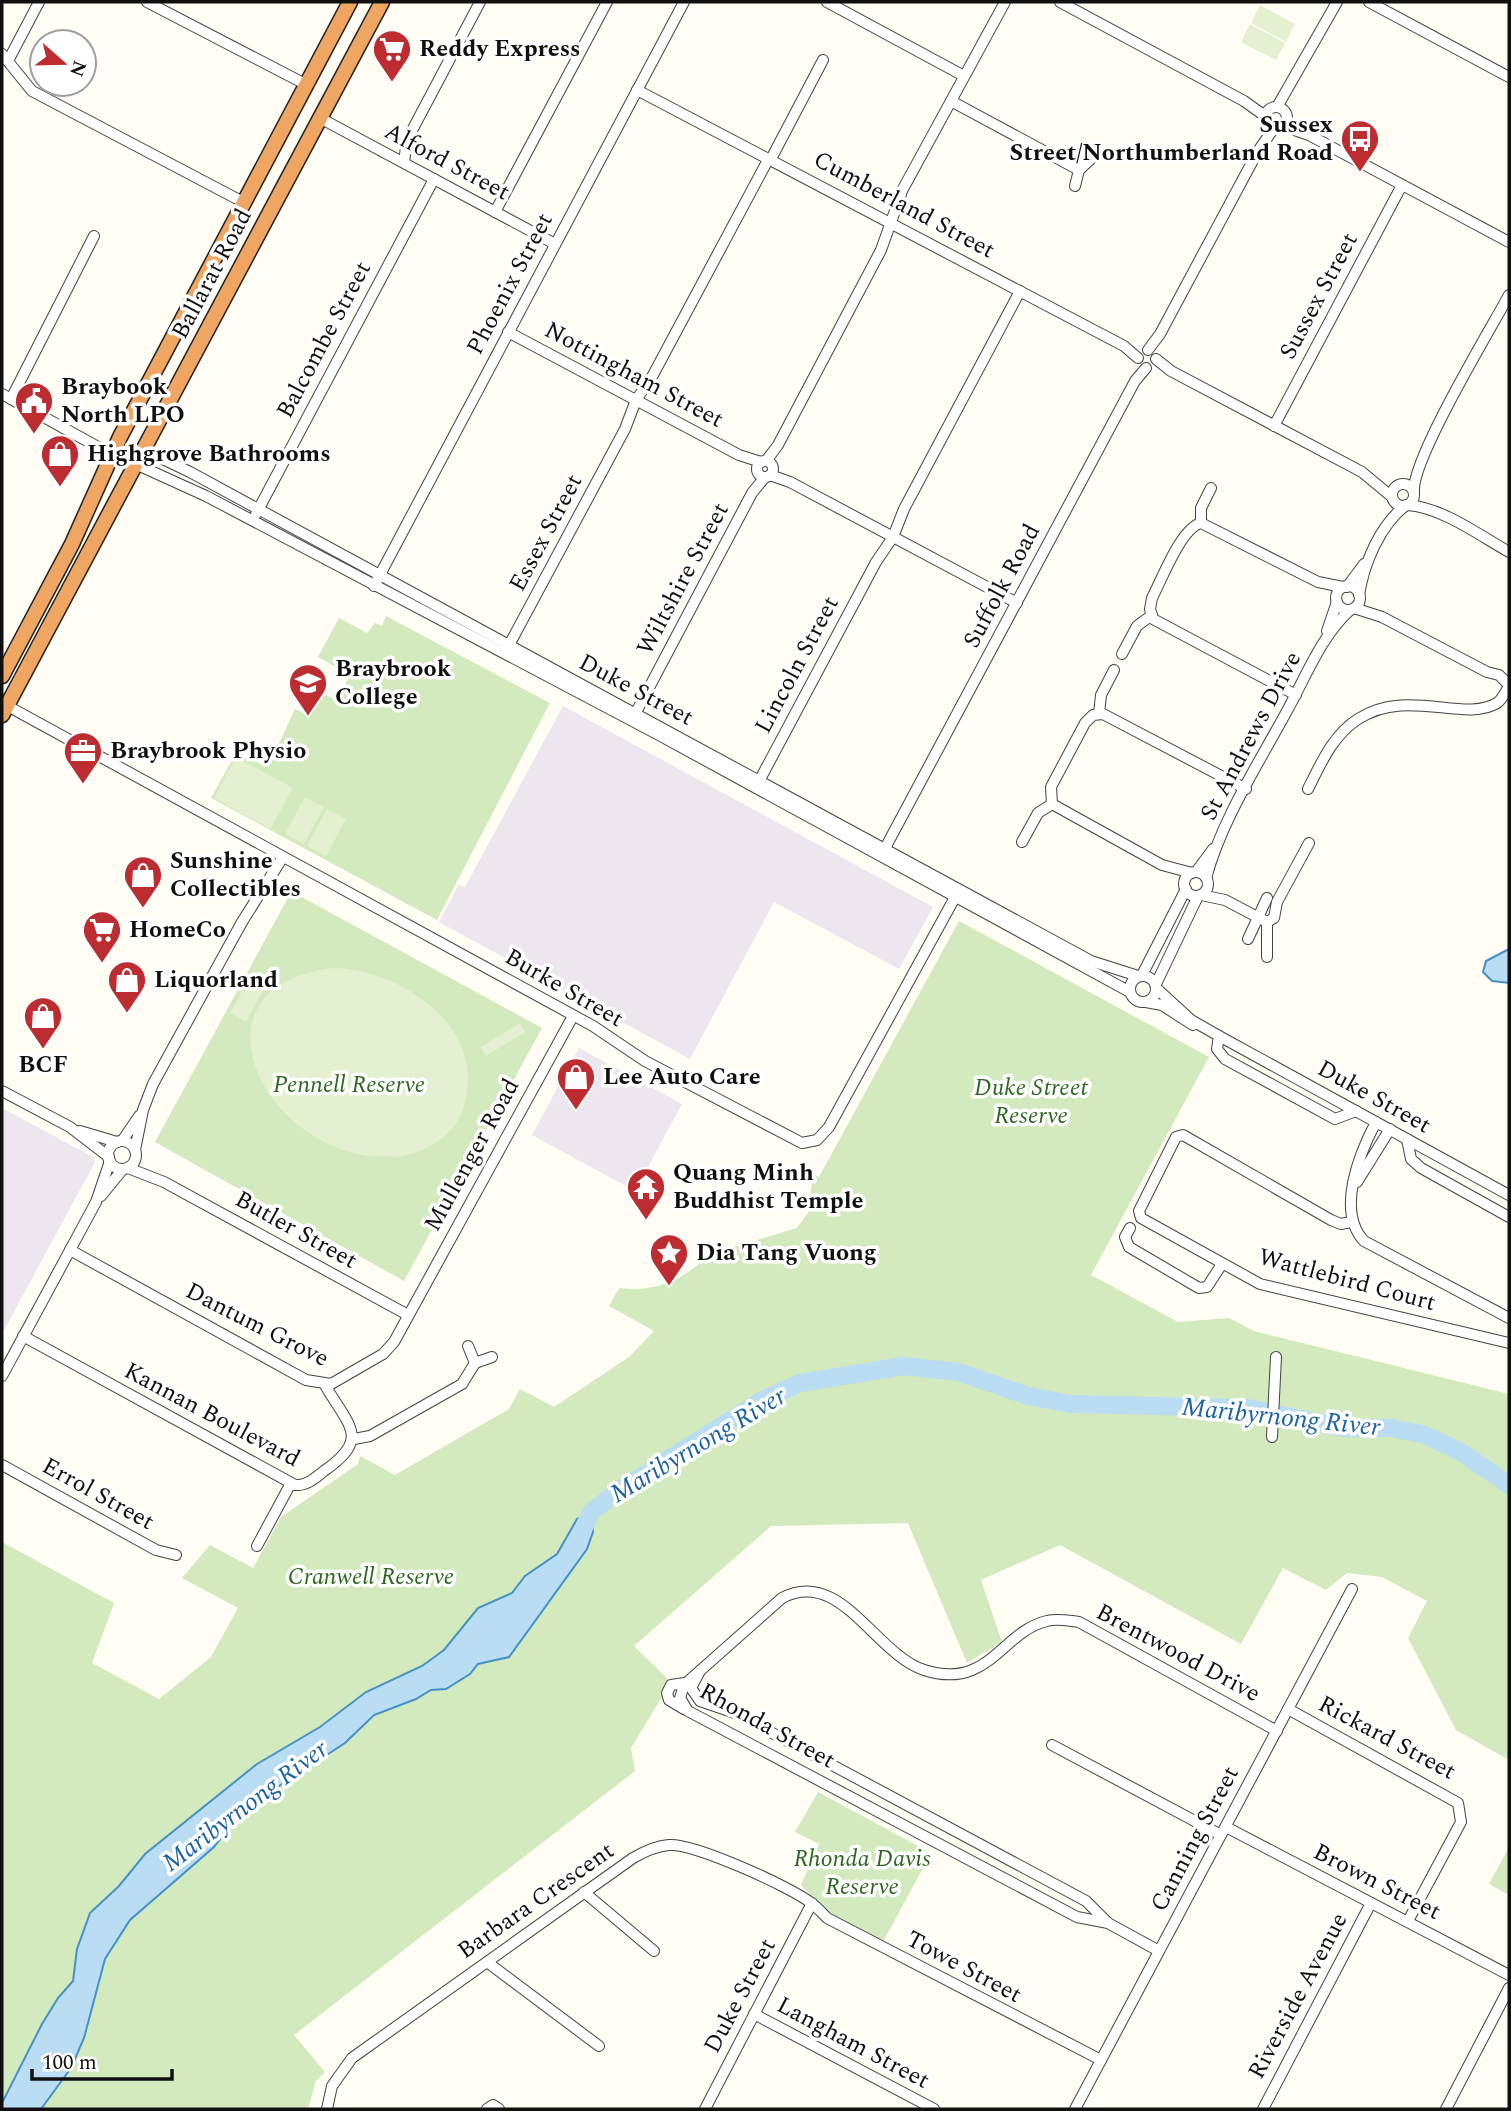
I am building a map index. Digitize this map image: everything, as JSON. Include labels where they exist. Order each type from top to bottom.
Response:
[{"type":"highway","name":"Ballarat Road","points":[[2,676],[72,544],[113,451],[350,2]]},
{"type":"highway","name":"Ballarat Road","points":[[3,707],[136,466],[382,2]]},
{"type":"street","points":[[39,2],[5,57],[32,91],[243,202]]},
{"type":"street","points":[[147,2],[307,85]]},
{"type":"street","points":[[404,162],[407,140],[480,2]]},
{"type":"street","points":[[495,212],[607,2]]},
{"type":"street","name":"Phoenix Street","points":[[374,586],[684,2]]},
{"type":"street","points":[[827,2],[964,76]]},
{"type":"street","points":[[1060,2],[1509,242]]},
{"type":"street","name":"Suffolk Road","points":[[885,853],[1336,2]]},
{"type":"street","points":[[1369,2],[1509,77]]},
{"type":"street","name":"Wiltshire Street","points":[[633,717],[881,250],[901,194],[1002,5]]},
{"type":"street","name":"Essex Street","points":[[504,656],[823,60]]},
{"type":"street","name":"Cumberland Street","points":[[638,88],[1362,472],[1400,484]]},
{"type":"street","points":[[951,101],[1079,170]]},
{"type":"street","name":"Alford Street","points":[[320,118],[555,244]]},
{"type":"street","points":[[1075,186],[1079,170],[1093,158]]},
{"type":"street","name":"Balcombe Street","points":[[253,520],[433,179]]},
{"type":"street","name":"Sussex Street","points":[[1274,426],[1402,185]]},
{"type":"street","points":[[6,397],[93,236]]},
{"type":"street","name":"Lincoln Street","points":[[758,784],[1020,291]]},
{"type":"street","points":[[1337,600],[1371,555],[1397,513],[1407,505],[1414,492],[1414,479],[1426,451],[1509,295]]},
{"type":"street","name":"Nottingham Street","points":[[508,332],[1017,603]]},
{"type":"street","name":"Duke Street","points":[[6,397],[82,439],[113,451],[136,466],[181,484],[253,520],[504,656],[633,717]]},
{"type":"street","name":"Duke Street","points":[[113,451],[144,450],[380,573],[633,717],[885,853],[1130,992]]},
{"type":"street","points":[[1382,535],[1393,499],[1393,489],[1426,451]]},
{"type":"street","name":"Cumberland Street","points":[[1362,472],[1393,499]]},
{"type":"street","points":[[1400,484],[1445,517]]},
{"type":"street","points":[[1201,523],[1201,508],[1211,488]]},
{"type":"street","points":[[1393,499],[1399,505],[1419,506],[1445,517],[1509,552]]},
{"type":"street","points":[[1152,615],[1152,598],[1185,535],[1192,526],[1201,523],[1318,582],[1354,589],[1382,617]]},
{"type":"street","points":[[1352,609],[1359,596],[1371,555]]},
{"type":"street","points":[[1308,789],[1335,740],[1359,718],[1390,705],[1461,708],[1489,706],[1497,703],[1508,688],[1487,672],[1382,617],[1343,609],[1318,582]]},
{"type":"street","name":"St Andrews Drive","points":[[1320,651],[1337,600]]},
{"type":"street","name":"St Andrews Drive","points":[[1200,895],[1219,841],[1246,789],[1320,651],[1339,621],[1352,609]]},
{"type":"street","points":[[1122,653],[1137,626],[1152,615]]},
{"type":"street","points":[[1152,615],[1296,695]]},
{"type":"street","points":[[1099,714],[1101,695],[1114,670]]},
{"type":"street","name":"Burke Street","points":[[3,707],[573,1016],[645,1061],[787,1138],[802,1143],[813,1142],[829,1128],[957,894]]},
{"type":"street","points":[[1099,714],[1114,719],[1246,789]]},
{"type":"street","points":[[1052,804],[1051,788],[1085,723],[1099,714]]},
{"type":"street","name":"Burke Street","points":[[2,720],[19,719],[37,725]]},
{"type":"street","points":[[1022,842],[1038,813],[1052,804]]},
{"type":"street","points":[[1052,804],[1162,865],[1194,873],[1207,880],[1225,900]]},
{"type":"street","name":"St Andrews Drive","points":[[1185,888],[1186,878],[1194,873],[1219,841]]},
{"type":"street","points":[[1267,922],[1274,918],[1278,902],[1309,844]]},
{"type":"street","points":[[2,1377],[96,1202],[110,1148],[119,1142],[143,1110],[181,1031],[283,857]]},
{"type":"street","points":[[1162,865],[1185,888],[1200,895],[1225,900],[1267,922]]},
{"type":"street","points":[[1185,888],[1140,975],[1131,982],[1130,992],[1137,1001],[1146,1002],[1154,997],[1156,986],[1200,895]]},
{"type":"street","name":"Duke Street","points":[[957,894],[1091,961],[1140,975]]},
{"type":"street","points":[[1248,939],[1267,898]]},
{"type":"street","points":[[1267,922],[1267,957]]},
{"type":"street","points":[[1140,975],[1150,977],[1156,986]]},
{"type":"street","name":"Duke Street","points":[[1156,986],[1191,1020],[1509,1195]]},
{"type":"street","name":"Duke Street","points":[[1146,1002],[1162,1005],[1184,1021],[1219,1036]]},
{"type":"street","name":"Mullenger Road","points":[[408,1315],[573,1016]]},
{"type":"street","points":[[1219,1036],[1217,1049],[1224,1059],[1335,1119],[1356,1111]]},
{"type":"street","points":[[2,1091],[70,1128],[116,1167],[126,1168]]},
{"type":"street","points":[[96,1202],[134,1162],[143,1110]]},
{"type":"street","points":[[1376,1122],[1356,1166],[1351,1222],[1354,1231],[1364,1241],[1509,1318]]},
{"type":"street","points":[[70,1128],[130,1144],[135,1152]]},
{"type":"street","points":[[1355,1185],[1390,1129]]},
{"type":"street","name":"Wattlebird Court","points":[[1351,1222],[1342,1224],[1331,1220],[1187,1136],[1176,1137],[1140,1204],[1141,1218],[1269,1287],[1509,1343]]},
{"type":"street","points":[[1407,1139],[1412,1159],[1421,1168],[1509,1217]]},
{"type":"street","name":"Butler Street","points":[[135,1152],[164,1182]]},
{"type":"street","name":"Butler Street","points":[[126,1168],[164,1182],[408,1315]]},
{"type":"street","points":[[1130,1228],[1125,1237],[1129,1247],[1199,1288],[1207,1287],[1222,1264]]},
{"type":"street","name":"Dantum Grove","points":[[70,1250],[306,1380],[325,1385],[383,1354],[408,1315]]},
{"type":"street","name":"Kannan Boulevard","points":[[23,1336],[291,1483],[300,1485],[311,1481],[345,1456],[354,1439]]},
{"type":"street","points":[[468,1346],[475,1363]]},
{"type":"street","points":[[325,1385],[354,1439],[370,1436],[462,1384],[475,1363],[492,1357]]},
{"type":"street","points":[[1272,1437],[1276,1357]]},
{"type":"street","name":"Errol Street","points":[[2,1465],[156,1550],[176,1555]]},
{"type":"street","points":[[257,1546],[291,1483]]},
{"type":"street","name":"Brentwood Drive","points":[[707,1664],[782,1598],[796,1590],[814,1589],[847,1609],[903,1660],[940,1673],[976,1668],[992,1660],[1032,1627],[1047,1621],[1079,1622],[1277,1731]]},
{"type":"street","name":"Canning Street","points":[[1075,2109],[1352,1590]]},
{"type":"street","name":"Rhonda Street","points":[[707,1664],[685,1683],[680,1698],[688,1711],[1077,1917],[1108,1923]]},
{"type":"street","name":"Rhonda Street","points":[[707,1664],[691,1688],[700,1700],[735,1713],[1086,1901],[1108,1923],[1159,1951]]},
{"type":"street","name":"Rickard Street","points":[[1289,1709],[1458,1803],[1461,1822],[1408,1921]]},
{"type":"street","name":"Brown Street","points":[[1052,1745],[1408,1921],[1509,1975]]},
{"type":"street","name":"Barbara Crescent","points":[[327,2109],[332,2086],[352,2058],[633,1857],[650,1849],[669,1845],[701,1851],[812,1903]]},
{"type":"street","points":[[584,1892],[654,1951]]},
{"type":"street","name":"Duke Street","points":[[705,2109],[812,1903]]},
{"type":"street","name":"Towe Street","points":[[812,1903],[834,1922],[1101,2060]]},
{"type":"street","name":"Riverside Avenue","points":[[1263,2109],[1371,1903]]},
{"type":"street","points":[[487,1962],[599,2046]]},
{"type":"street","points":[[1446,2109],[1509,1988]]},
{"type":"street","name":"Langham Street","points":[[754,2014],[934,2109]]},
{"type":"street","points":[[487,2109],[494,2105],[499,2109]]},
{"type":"shaded area","points":[[563,706],[933,907],[899,969],[774,902],[690,1059],[439,922],[459,884],[465,887]]},
{"type":"shaded area","points":[[579,1048],[682,1104],[635,1191],[532,1135]]},
{"type":"shaded area","points":[[2,1108],[93,1157],[95,1162],[2,1334]]},
{"type":"green space","points":[[1260,5],[1295,24],[1286,42],[1251,23]]},
{"type":"green space","points":[[1250,24],[1285,43],[1276,60],[1241,42]]},
{"type":"green space","points":[[386,616],[550,703],[437,920],[211,798],[236,753],[268,767],[295,709],[308,715],[320,692],[337,701],[350,675],[318,657],[339,618],[367,633],[375,623],[382,626]]},
{"type":"green space","points":[[236,757],[293,788],[270,829],[214,798]]},
{"type":"green space","points":[[305,797],[324,807],[304,844],[285,834]]},
{"type":"green space","points":[[327,809],[346,819],[326,856],[307,846]]},
{"type":"green space","name":"Pennell Reserve","points":[[298,895],[542,1028],[404,1281],[155,1142],[289,896]]},
{"type":"green space","points":[[959,921],[1209,1057],[1091,1275],[1178,1322],[1229,1318],[1254,1331],[1509,1394],[1509,1760],[1456,1730],[1408,1638],[1427,1601],[1382,1577],[1347,1573],[1326,1590],[1283,1568],[1241,1644],[1060,1545],[981,1580],[1002,1642],[967,1663],[908,1523],[771,1526],[634,1646],[671,1682],[631,1748],[635,1771],[294,2035],[325,2072],[316,2081],[308,2109],[41,2109],[71,2068],[84,2038],[105,1959],[130,1920],[214,1847],[224,1816],[553,1582],[577,1519],[557,1554],[525,1576],[512,1593],[478,1608],[444,1650],[422,1666],[366,1692],[320,1727],[257,1764],[145,1854],[137,1867],[90,1913],[73,1981],[58,1998],[42,2024],[2,2103],[2,1542],[114,1603],[92,1663],[159,1699],[211,1657],[238,1608],[182,1578],[210,1545],[253,1568],[281,1517],[358,1464],[360,1456],[395,1475],[509,1409],[520,1389],[554,1407],[629,1357],[654,1331],[609,1306],[619,1288],[653,1287],[684,1275],[703,1260],[698,1253],[703,1244],[716,1244],[727,1249],[797,1228],[808,1213],[813,1174],[819,1177]]},
{"type":"green space","points":[[334,968],[382,978],[406,989],[428,1003],[446,1021],[459,1042],[467,1065],[467,1091],[463,1108],[452,1129],[426,1148],[401,1156],[354,1153],[313,1136],[280,1108],[258,1074],[250,1039],[258,1007],[285,982]]},
{"type":"green space","points":[[250,976],[266,985],[246,1022],[230,1013]]},
{"type":"green space","points":[[520,1023],[525,1032],[486,1056],[481,1047]]},
{"type":"green space","name":"Rhonda Davis Reserve","points":[[818,1792],[931,1853],[883,1942],[825,1911],[801,1885],[819,1844],[795,1832]]},
{"type":"green space","points":[[1509,1847],[1509,1895],[1489,1884]]},
{"type":"water","points":[[1509,949],[1509,983],[1492,981],[1483,972],[1486,961]]},
{"type":"water","points":[[591,1512],[593,1532],[587,1549],[509,1657],[478,1664],[470,1674],[446,1689],[431,1690],[416,1699],[374,1715],[345,1743],[267,1794],[227,1830],[214,1847],[130,1920],[105,1959],[84,2038],[71,2068],[41,2109],[2,2109],[2,2103],[42,2024],[58,1998],[73,1981],[77,1949],[90,1913],[119,1886],[145,1854],[257,1764],[320,1727],[366,1692],[422,1666],[444,1650],[478,1608],[512,1593],[525,1576],[557,1554],[577,1519]]},
{"type":"waterway","name":"Maribyrnong River","points":[[581,1534],[591,1512],[618,1491],[762,1400],[800,1383],[904,1366],[958,1372],[1028,1396],[1071,1404],[1248,1408],[1344,1428],[1391,1428],[1425,1435],[1461,1452],[1509,1485]]},
{"type":"place","name":"Reddy Express","points":[[392,83]]},
{"type":"place","name":"Sussex Street/Northumberland Road","points":[[1360,173]]},
{"type":"place","name":"Braybook North LPO","points":[[34,435]]},
{"type":"place","name":"Highgrove Bathrooms","points":[[60,488]]},
{"type":"place","name":"Braybrook College","points":[[308,717]]},
{"type":"place","name":"Braybrook Physio","points":[[83,785]]},
{"type":"place","name":"Sunshine Collectibles","points":[[143,909]]},
{"type":"place","name":"HomeCo","points":[[102,964]]},
{"type":"place","name":"Liquorland","points":[[127,1014]]},
{"type":"place","name":"BCF","points":[[43,1050]]},
{"type":"place","name":"Lee Auto Care","points":[[576,1111]]},
{"type":"place","name":"Quang Minh Buddhist Temple","points":[[646,1221]]},
{"type":"place","name":"Dia Tang Vuong","points":[[669,1287]]},
{"type":"park label","name":"Duke Street Reserve","points":[[1031,1102]]},
{"type":"park label","name":"Cranwell Reserve","points":[[371,1577]]}]
